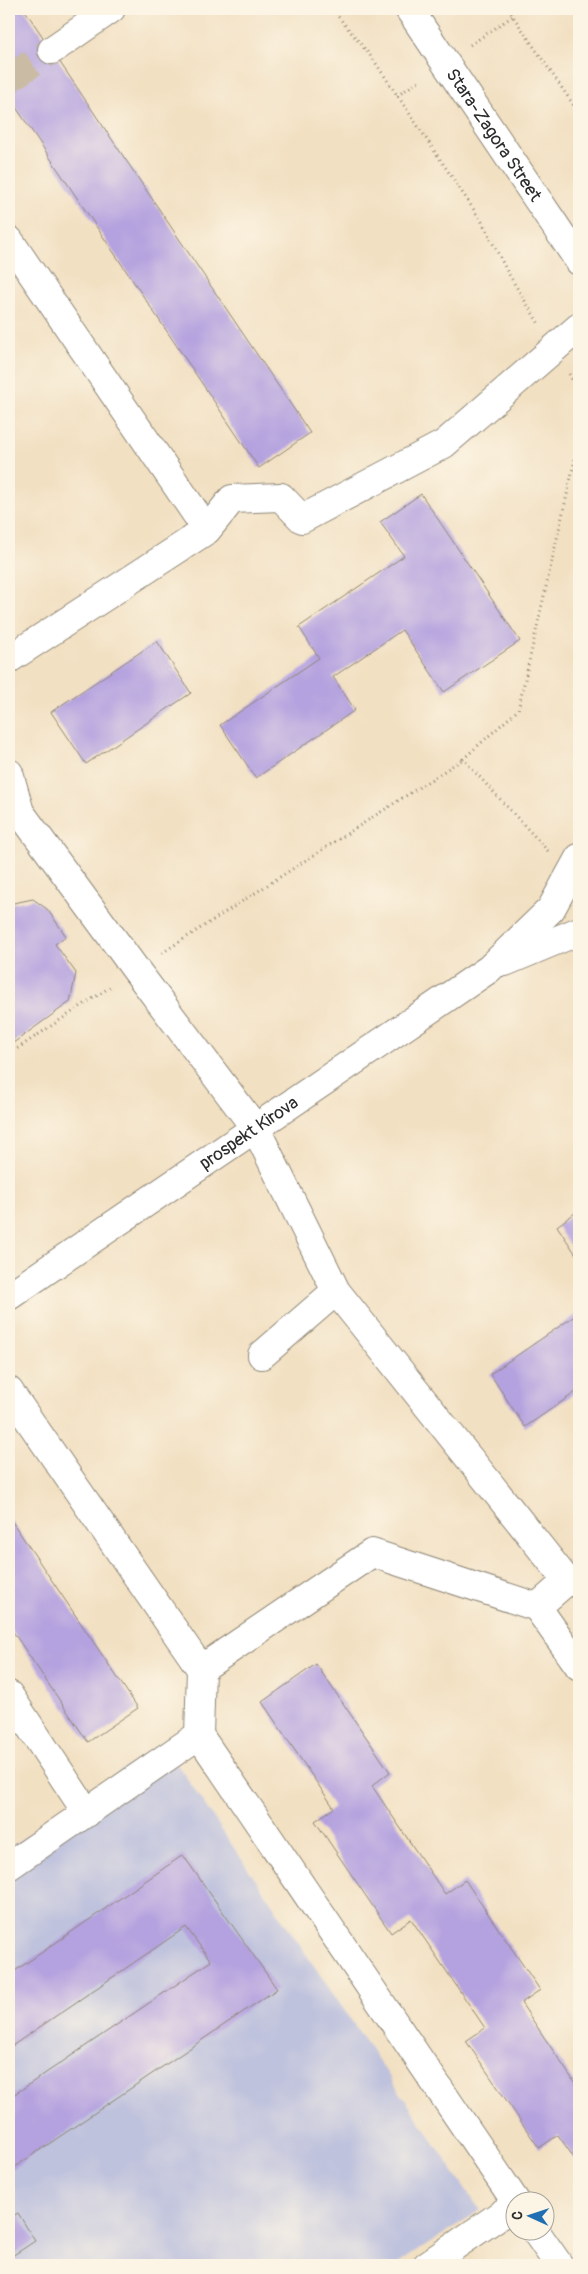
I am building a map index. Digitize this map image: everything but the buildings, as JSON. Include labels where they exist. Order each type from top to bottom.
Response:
[{"type":"main road","points":[[52,50],[111,9]]},
{"type":"main road","name":"Stara-Zagora Street","points":[[409,9],[579,261]]},
{"type":"main road","points":[[9,240],[207,530]]},
{"type":"main road","points":[[9,659],[207,530],[232,499],[281,497],[302,519],[444,444],[579,326]]},
{"type":"main road","points":[[9,773],[15,817],[136,970],[256,1129],[336,1291],[573,1579],[537,1607]]},
{"type":"main road","points":[[490,969],[551,909],[576,866]]},
{"type":"main road","points":[[490,969],[579,931]]},
{"type":"main road","name":"prospekt Kirova","points":[[9,1296],[490,969]]},
{"type":"main road","points":[[262,1354],[336,1291]]},
{"type":"main road","points":[[9,1392],[201,1670],[199,1735],[509,2192]]},
{"type":"main road","points":[[201,1670],[372,1554],[537,1607],[579,1666]]},
{"type":"main road","points":[[9,1695],[87,1813]]},
{"type":"main road","points":[[9,1866],[199,1735]]},
{"type":"main road","points":[[427,2265],[506,2210]]},
{"type":"main road","points":[[543,2242],[560,2265]]},
{"type":"path","points":[[332,9],[373,59],[482,222],[508,273],[579,391]]},
{"type":"path","points":[[508,9],[579,113]]},
{"type":"path","points":[[9,1054],[463,759],[518,710],[579,442]]},
{"type":"path","points":[[463,759],[531,834],[576,866]]},
{"type":"shaded area","points":[[162,1742],[480,2210],[396,2265],[9,2265],[9,1848]]},
{"type":"tunnel","points":[[9,79],[52,50]]}]
